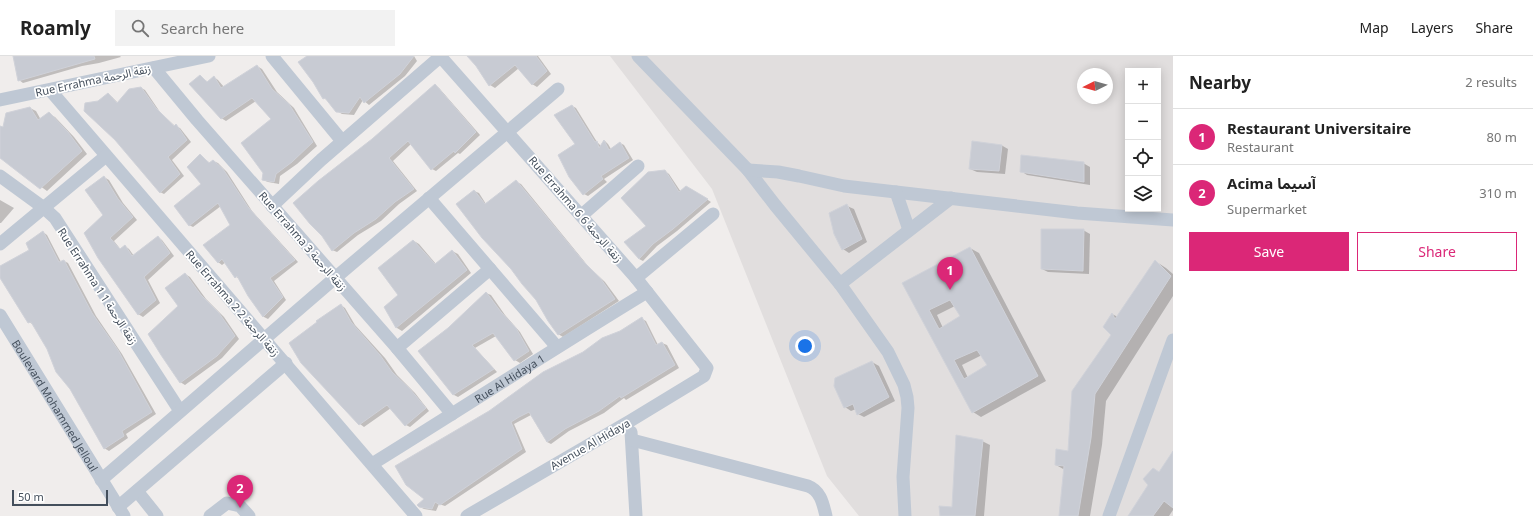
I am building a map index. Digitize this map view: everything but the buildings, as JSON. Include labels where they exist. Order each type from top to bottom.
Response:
[{"type":"street","name":"Rue Errahma زنقة الرحمة","points":[[0,100],[154,68],[172,60],[209,56]]},
{"type":"street","points":[[272,56],[342,141]]},
{"type":"street","points":[[272,206],[342,141],[440,56]]},
{"type":"street","name":"Rue Errahma 6 6 زنقة الرحمة","points":[[440,56],[582,215],[636,278],[706,366]]},
{"type":"street","points":[[638,56],[748,170],[840,284],[888,352],[899,373],[907,397],[908,408],[903,477],[905,516]]},
{"type":"street","name":"Rue Errahma 3 زنقة الرحمة","points":[[154,68],[197,120],[397,348],[452,414]]},
{"type":"street","points":[[101,480],[335,278],[558,89]]},
{"type":"street","name":"Rue Errahma 2 2 زنقة الرحمة","points":[[50,90],[416,516]]},
{"type":"street","points":[[0,244],[106,156]]},
{"type":"street","points":[[582,215],[638,166]]},
{"type":"street","points":[[748,170],[778,172],[844,186],[1077,213],[1173,220]]},
{"type":"street","name":"Rue Errahma 1 زنقة الرحمة 1","points":[[0,176],[44,208],[55,218],[180,411]]},
{"type":"street","points":[[896,192],[909,230]]},
{"type":"street","points":[[429,198],[557,347]]},
{"type":"street","points":[[840,284],[951,198]]},
{"type":"street","points":[[636,278],[713,214]]},
{"type":"street","points":[[397,348],[490,269]]},
{"type":"street","name":"Rue Al Hidaya 1","points":[[372,464],[647,292]]},
{"type":"street","name":"Boulevard Mohammed Jelloul","points":[[0,315],[121,512]]},
{"type":"street","points":[[1109,516],[1173,340]]},
{"type":"street","points":[[121,512],[137,491],[286,363]]},
{"type":"street","name":"Avenue Al Hidaya","points":[[467,516],[487,510],[704,376],[706,366]]},
{"type":"street","points":[[630,421],[636,516]]},
{"type":"street","points":[[632,440],[808,486],[815,490],[820,498],[826,516]]},
{"type":"street","points":[[137,491],[157,516]]},
{"type":"street","points":[[210,516],[227,504],[240,506],[249,516]]},
{"type":"shaded area","points":[[610,56],[1173,56],[1173,516],[859,516],[827,476],[712,189]]},
{"type":"place","name":"Restaurant Universitaire","points":[[950,290]]},
{"type":"place","name":"Acima آسيما","points":[[240,508]]}]
